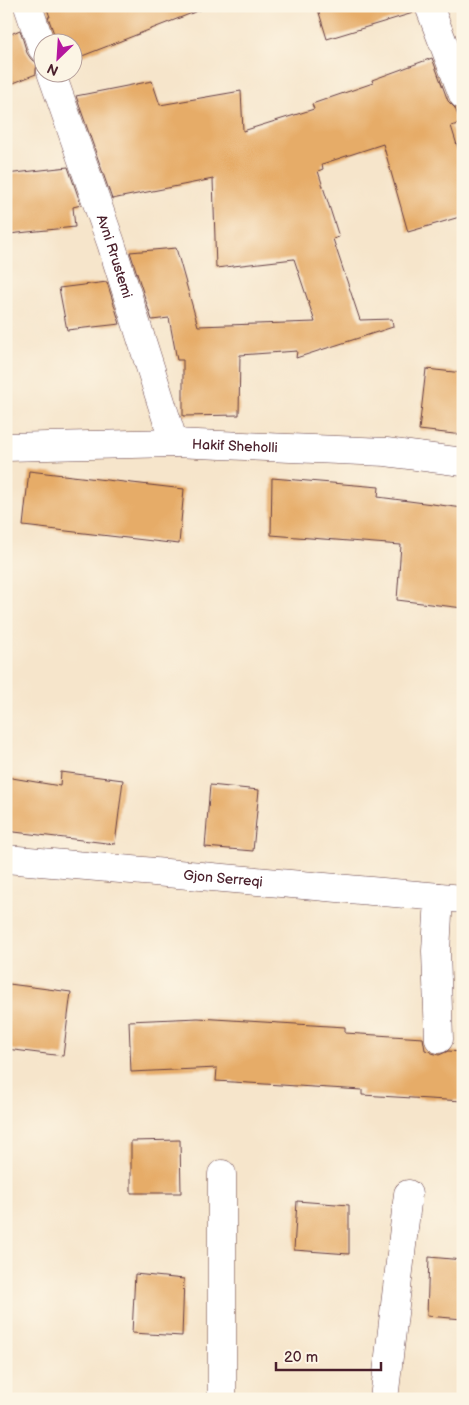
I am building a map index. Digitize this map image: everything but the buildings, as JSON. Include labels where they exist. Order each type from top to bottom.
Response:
[{"type":"street","points":[[28,6],[37,32]]},
{"type":"street","points":[[429,6],[463,95]]},
{"type":"street","name":"Avni Rrustemi","points":[[55,82],[111,243],[174,443]]},
{"type":"street","name":"Hakif Sheholli","points":[[6,447],[174,443],[386,452],[463,462]]},
{"type":"street","name":"Gjon Serreqi","points":[[6,859],[451,898],[436,970],[439,1039]]},
{"type":"street","points":[[222,1174],[222,1399]]},
{"type":"street","points":[[384,1399],[408,1194]]}]
